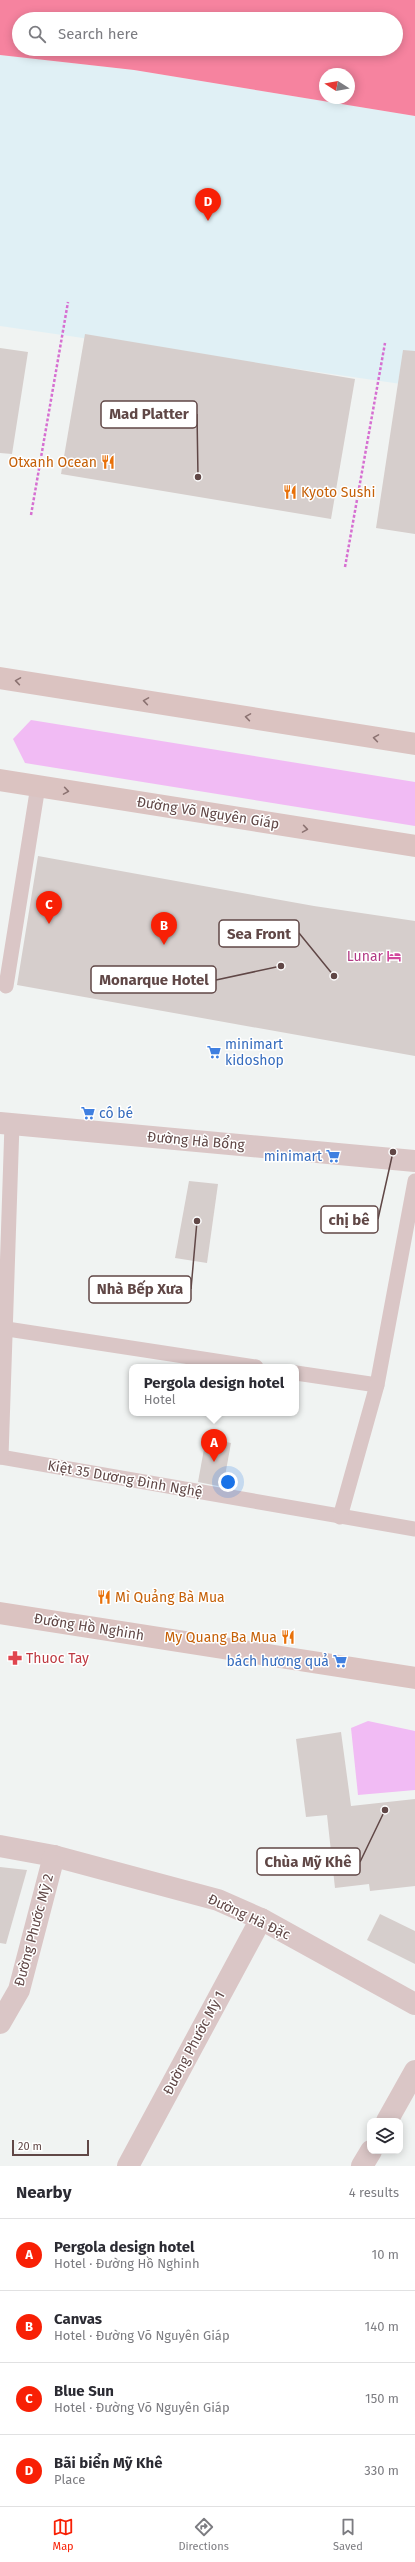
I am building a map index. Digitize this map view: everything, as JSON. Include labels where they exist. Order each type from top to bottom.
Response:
[{"type":"main road","points":[[0,678],[415,744]]},
{"type":"main road","name":"Đường Võ Nguyên Giáp","points":[[0,780],[415,846]]},
{"type":"main road","name":"Đường Hồ Nghinh","points":[[0,1613],[415,1678]]},
{"type":"street","name":"Đường Hà Bổng","points":[[6,1123],[415,1161]]},
{"type":"street","name":"Đường Hà Đặc","points":[[0,1846],[54,1856],[218,1900],[260,1919],[415,2004]]},
{"type":"street","name":"Đường Phước Mỹ 2","points":[[0,2023],[20,1990],[54,1856]]},
{"type":"street","name":"Đường Phước Mỹ 1","points":[[128,2166],[260,1919]]},
{"type":"street","points":[[389,2118],[415,2071]]},
{"type":"street","points":[[362,2166],[369,2154]]},
{"type":"lane","points":[[6,986],[38,786]]},
{"type":"lane","points":[[1,1457],[6,1123]]},
{"type":"lane","points":[[340,1516],[376,1385],[415,1181]]},
{"type":"lane","points":[[3,1329],[236,1364]]},
{"type":"lane","points":[[299,1373],[376,1385]]},
{"type":"lane","name":"Kiệt 35 Dương Đình Nghệ","points":[[1,1457],[415,1529]]},
{"type":"path","points":[[31,515],[68,302]]},
{"type":"path","points":[[345,567],[385,344]]},
{"type":"shaded area","points":[[0,0],[415,0],[415,116],[342,104],[355,104],[355,68],[319,68],[319,100],[134,70],[0,55]]},
{"type":"shaded area","points":[[31,720],[415,782],[415,826],[25,763],[13,739]]},
{"type":"shaded area","points":[[368,1721],[415,1731],[415,1790],[358,1795],[351,1728]]},
{"type":"sand","points":[[0,55],[134,70],[319,100],[319,104],[342,104],[415,116],[415,386],[0,326]]},
{"type":"building","points":[[85,334],[355,379],[331,519],[61,474]]},
{"type":"building","points":[[0,348],[28,352],[12,454],[0,453]]},
{"type":"building","points":[[403,350],[415,351],[415,534],[376,528]]},
{"type":"building","points":[[38,856],[314,906],[415,921],[415,1056],[17,985]]},
{"type":"building","points":[[189,1181],[218,1184],[207,1263],[175,1258]]},
{"type":"building","points":[[206,1438],[231,1443],[223,1487],[198,1482]]},
{"type":"building","points":[[341,1732],[351,1806],[415,1799],[415,1886],[370,1891],[369,1884],[335,1888],[327,1815],[306,1817],[296,1739]]},
{"type":"building","points":[[0,1867],[27,1870],[6,1944],[0,1943]]},
{"type":"building","points":[[380,1914],[415,1931],[415,1964],[367,1940]]},
{"type":"place","name":"Bãi biển Mỹ Khê","points":[[208,221]]},
{"type":"place","name":"Otxanh Ocean","points":[[108,462]]},
{"type":"place","name":"Mad Platter","points":[[198,477]]},
{"type":"place","name":"Kyoto Sushi","points":[[290,492]]},
{"type":"place","name":"Blue Sun","points":[[49,924]]},
{"type":"place","name":"Canvas","points":[[164,945]]},
{"type":"place","name":"Lunar","points":[[394,956]]},
{"type":"place","name":"Monarque Hotel","points":[[281,966]]},
{"type":"place","name":"Sea Front","points":[[334,976]]},
{"type":"place","name":"minimart kidoshop","points":[[214,1052]]},
{"type":"place","name":"cô bé","points":[[88,1113]]},
{"type":"place","name":"chị bê","points":[[393,1152]]},
{"type":"place","name":"minimart","points":[[333,1156]]},
{"type":"place","name":"Nhà Bếp Xưa","points":[[197,1221]]},
{"type":"place","name":"Pergola design hotel","points":[[214,1462]]},
{"type":"place","name":"Mì Quảng Bà Mua","points":[[104,1597]]},
{"type":"place","name":"My Quang Ba Mua","points":[[288,1637]]},
{"type":"place","name":"Thuoc Tay","points":[[15,1658]]},
{"type":"place","name":"bách hương quả","points":[[340,1661]]},
{"type":"place","name":"Chùa Mỹ Khê","points":[[385,1810]]}]
